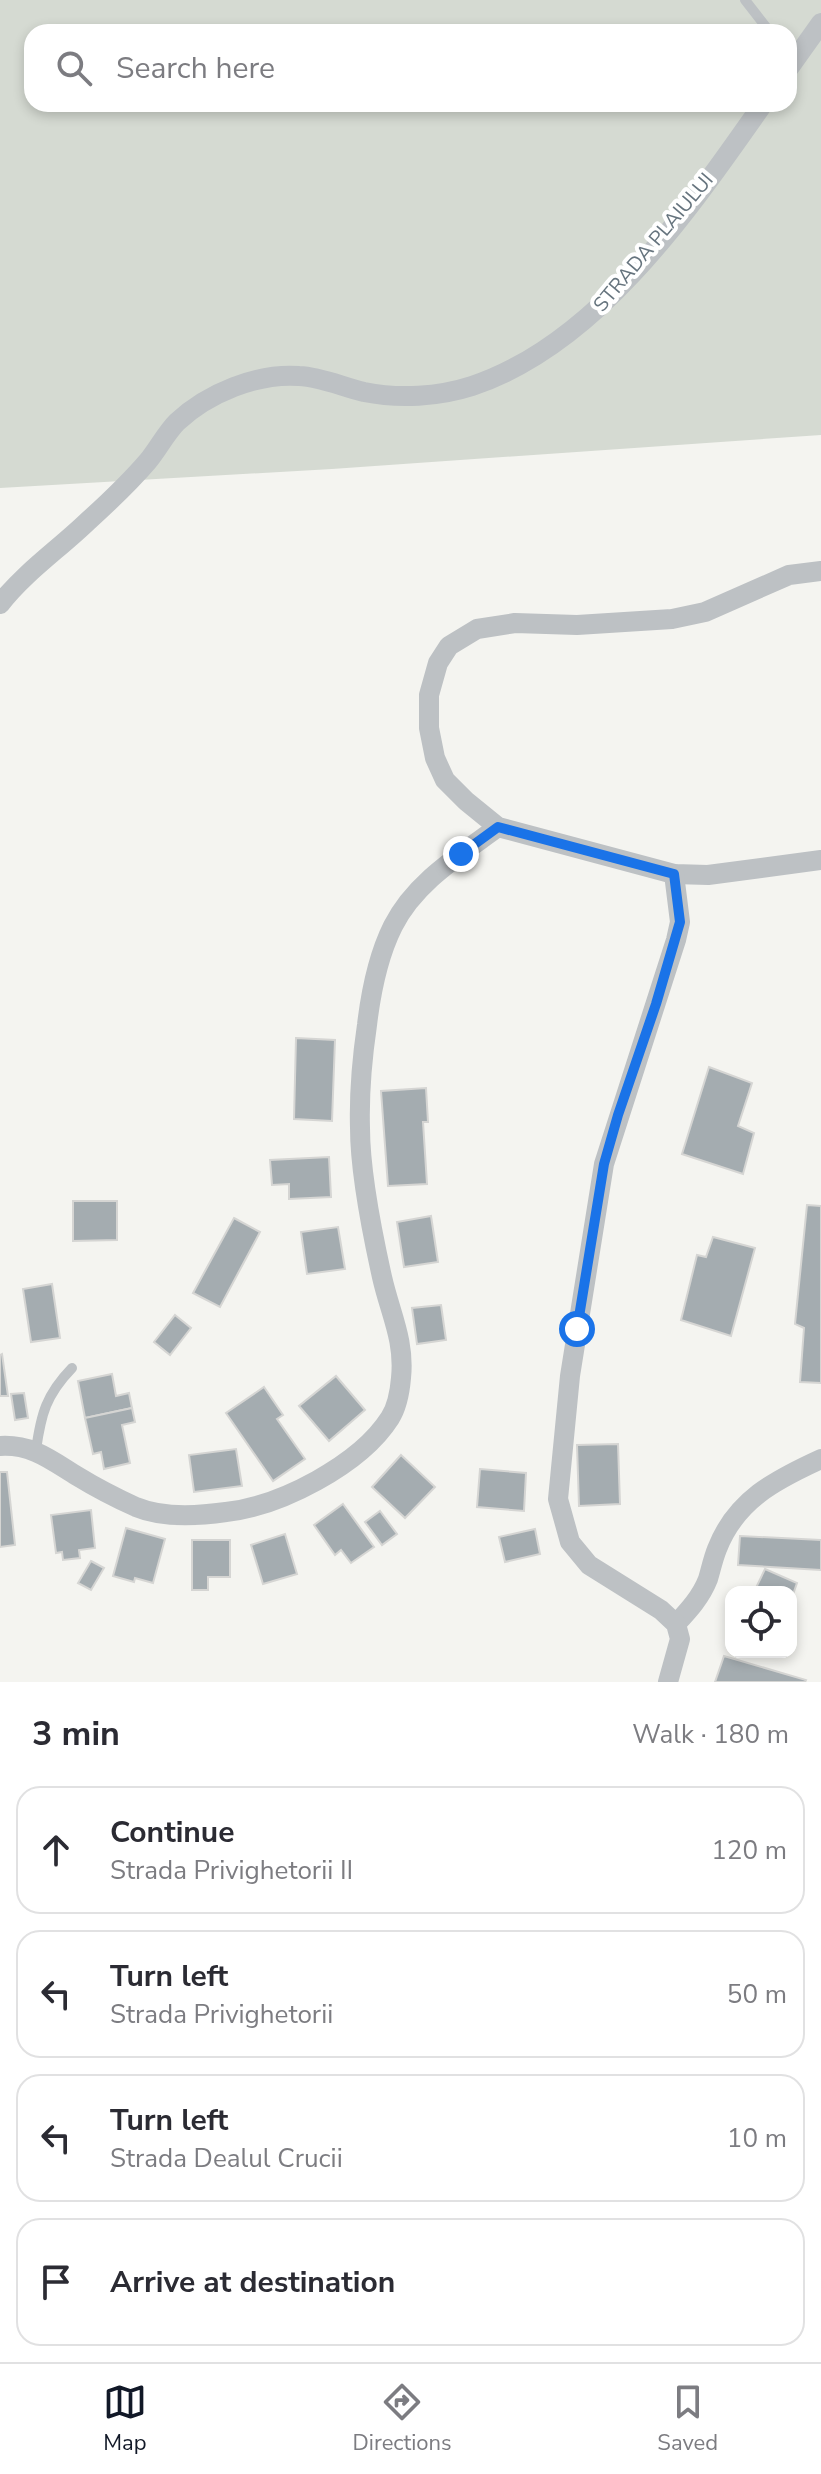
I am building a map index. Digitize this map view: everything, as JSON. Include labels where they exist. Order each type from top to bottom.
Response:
[{"type":"street","points":[[797,53],[821,23]]},
{"type":"street","name":"STRADA PLAIULUI","points":[[0,604],[15,584],[99,511],[149,459],[176,423],[218,394],[246,384],[300,376],[320,378],[362,392],[396,397],[423,395],[471,386],[519,367],[568,334],[608,301],[677,220],[757,112]]},
{"type":"street","points":[[821,571],[789,575],[705,612],[672,619],[577,625],[515,623],[477,629],[449,646],[438,663],[429,695],[429,728],[435,758],[445,780],[498,827],[674,874],[708,875],[821,860]]},
{"type":"street","points":[[0,1446],[36,1450],[81,1478],[138,1508],[155,1513],[226,1512],[270,1503],[303,1489],[377,1435],[392,1416],[401,1379],[401,1342],[382,1279],[359,1130],[362,1062],[370,996],[394,924],[417,891],[498,827]]},
{"type":"street","points":[[668,1682],[680,1639],[676,1624],[661,1610],[589,1565],[570,1542],[558,1499],[570,1376],[604,1164],[676,940],[680,922],[674,874]]},
{"type":"street","points":[[676,1624],[694,1604],[707,1582],[717,1548],[731,1521],[748,1501],[779,1478],[821,1459]]},
{"type":"lane","points":[[745,0],[764,24]]},
{"type":"lane","points":[[36,1450],[48,1397],[72,1368]]},
{"type":"shaded area","points":[[0,0],[821,0],[821,435],[332,469],[0,488]]},
{"type":"building","points":[[296,1038],[335,1040],[332,1121],[294,1119]]},
{"type":"building","points":[[709,1067],[752,1083],[738,1126],[754,1133],[743,1174],[682,1154]]},
{"type":"building","points":[[426,1088],[428,1122],[423,1122],[427,1184],[388,1186],[381,1091]]},
{"type":"building","points":[[329,1157],[331,1197],[289,1199],[289,1184],[272,1185],[270,1160]]},
{"type":"building","points":[[73,1201],[117,1201],[117,1240],[73,1241]]},
{"type":"building","points":[[807,1205],[821,1206],[821,1383],[800,1382],[804,1328],[795,1324]]},
{"type":"building","points":[[431,1216],[438,1262],[404,1267],[397,1222]]},
{"type":"building","points":[[234,1218],[260,1232],[220,1307],[193,1293]]},
{"type":"building","points":[[338,1227],[345,1269],[307,1274],[301,1232]]},
{"type":"building","points":[[713,1237],[755,1248],[731,1336],[681,1320],[697,1255],[706,1257]]},
{"type":"building","points":[[52,1284],[60,1338],[31,1342],[23,1289]]},
{"type":"building","points":[[441,1305],[446,1340],[417,1344],[412,1308]]},
{"type":"building","points":[[175,1315],[191,1328],[170,1355],[154,1342]]},
{"type":"building","points":[[2,1354],[8,1396],[0,1396]]},
{"type":"building","points":[[112,1374],[116,1396],[129,1393],[132,1408],[85,1418],[78,1381]]},
{"type":"building","points":[[336,1376],[365,1410],[329,1441],[299,1406]]},
{"type":"building","points":[[264,1387],[283,1415],[277,1419],[305,1459],[273,1481],[226,1413]]},
{"type":"building","points":[[24,1393],[28,1418],[15,1420],[11,1394]]},
{"type":"building","points":[[132,1408],[135,1422],[122,1425],[130,1463],[104,1469],[101,1452],[93,1454],[85,1418]]},
{"type":"building","points":[[618,1444],[620,1504],[579,1506],[577,1445]]},
{"type":"building","points":[[236,1449],[242,1486],[194,1492],[189,1455]]},
{"type":"building","points":[[401,1455],[435,1487],[405,1518],[372,1487]]},
{"type":"building","points":[[480,1469],[526,1473],[524,1511],[477,1507]]},
{"type":"building","points":[[0,1472],[7,1472],[15,1545],[0,1547]]},
{"type":"building","points":[[343,1504],[374,1547],[351,1563],[341,1550],[335,1555],[314,1525]]},
{"type":"building","points":[[91,1510],[95,1548],[79,1550],[80,1558],[63,1560],[62,1552],[56,1553],[51,1515]]},
{"type":"building","points":[[380,1511],[397,1534],[382,1545],[365,1522]]},
{"type":"building","points":[[126,1528],[165,1539],[153,1583],[113,1576]]},
{"type":"building","points":[[535,1529],[540,1554],[505,1562],[499,1537]]},
{"type":"building","points":[[285,1534],[297,1574],[263,1584],[251,1545]]},
{"type":"building","points":[[740,1536],[821,1540],[821,1570],[738,1565]]},
{"type":"building","points":[[192,1540],[230,1540],[230,1577],[208,1577],[208,1590],[192,1590]]},
{"type":"building","points":[[91,1561],[104,1568],[91,1590],[78,1583]]},
{"type":"building","points":[[765,1569],[797,1583],[796,1586],[757,1586]]},
{"type":"building","points":[[724,1656],[806,1680],[805,1682],[715,1682]]},
{"type":"route","points":[[461,854],[498,827],[674,874],[680,922],[604,1164],[577,1329]]}]
